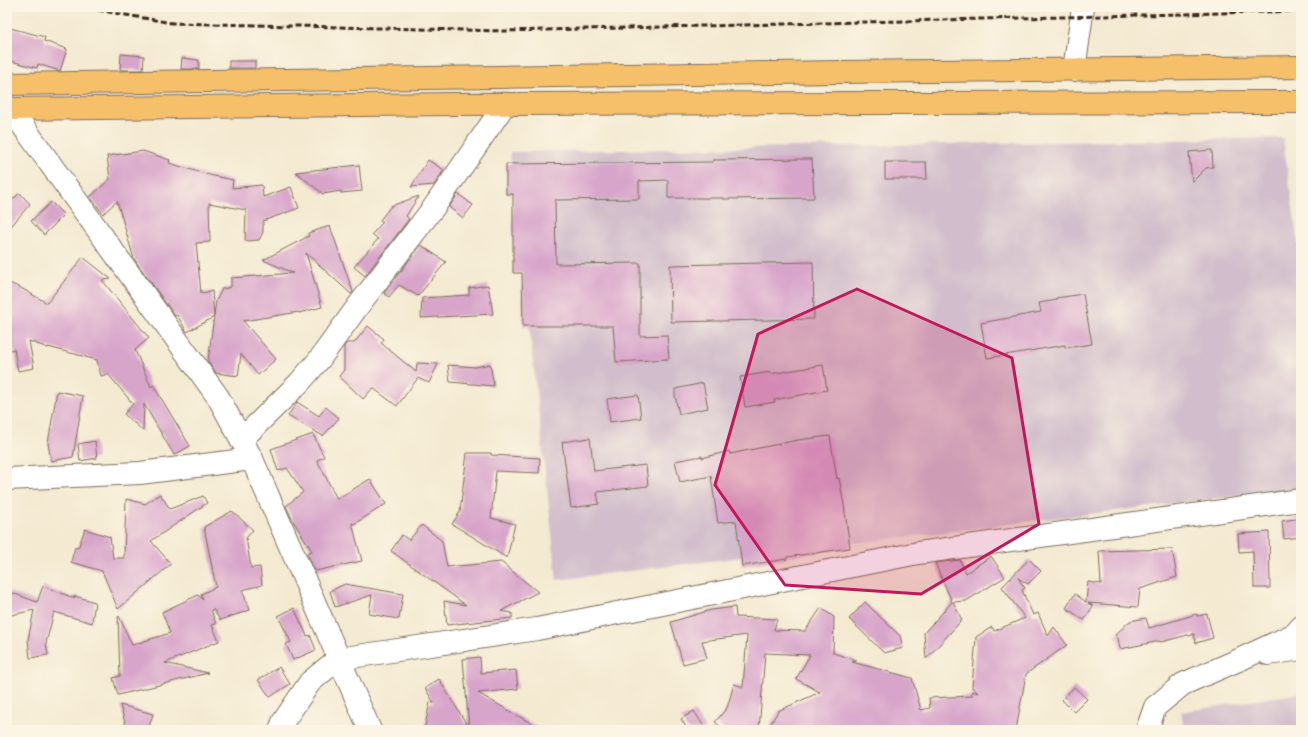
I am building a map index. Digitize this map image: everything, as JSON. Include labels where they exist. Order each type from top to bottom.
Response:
[{"type":"highway","points":[[7,84],[840,72],[1301,68]]},
{"type":"highway","points":[[9,108],[505,104],[1301,102]]},
{"type":"street","points":[[1074,70],[1082,7]]},
{"type":"street","points":[[241,440],[299,383],[319,360],[358,306],[434,207],[505,104]]},
{"type":"street","points":[[9,108],[213,391],[252,459],[370,730]]},
{"type":"street","points":[[7,479],[140,473],[252,459]]},
{"type":"street","points":[[280,730],[283,722],[310,682],[338,659],[537,630],[918,553],[1301,500]]},
{"type":"street","points":[[1147,730],[1155,707],[1183,684],[1295,634],[1301,627]]},
{"type":"street","points":[[1241,659],[1301,649]]},
{"type":"highlighted area","points":[[857,289],[1012,358],[1039,524],[921,594],[785,585],[715,485],[758,334]]},
{"type":"shaded area","points":[[1283,138],[1301,266],[1301,488],[557,580],[510,152]]},
{"type":"shaded area","points":[[1301,693],[1301,730],[1184,730],[1181,712]]},
{"type":"building","points":[[10,28],[45,37],[44,41],[67,49],[60,71],[38,64],[37,68],[7,60],[7,40]]},
{"type":"building","points":[[121,54],[144,56],[143,70],[120,70]]},
{"type":"building","points":[[182,58],[199,60],[199,69],[181,69]]},
{"type":"building","points":[[229,61],[255,61],[255,68],[229,68]]},
{"type":"building","points":[[1212,150],[1213,167],[1206,168],[1192,182],[1189,152]]},
{"type":"building","points":[[143,151],[170,160],[169,163],[209,175],[233,180],[232,188],[262,185],[263,197],[291,187],[299,208],[263,221],[263,232],[259,240],[245,241],[246,210],[209,203],[210,242],[196,243],[201,293],[212,291],[214,317],[187,332],[177,315],[175,316],[134,259],[117,201],[103,214],[90,197],[110,179],[107,156]]},
{"type":"building","points":[[812,159],[814,198],[668,198],[668,180],[639,181],[639,199],[555,200],[556,264],[640,263],[640,336],[667,335],[669,359],[616,362],[613,326],[523,326],[522,273],[513,273],[513,194],[506,194],[506,164],[713,162],[713,160]]},
{"type":"building","points":[[428,160],[444,170],[434,185],[411,187]]},
{"type":"building","points":[[885,162],[926,162],[927,179],[885,179]]},
{"type":"building","points":[[359,165],[362,191],[341,193],[341,191],[323,194],[296,172]]},
{"type":"building","points":[[20,193],[30,204],[7,231],[7,204]]},
{"type":"building","points":[[458,194],[473,205],[463,218],[449,207]]},
{"type":"building","points":[[419,196],[406,216],[409,219],[365,276],[354,267],[378,239],[372,234],[383,222],[380,220],[391,206]]},
{"type":"building","points":[[51,202],[64,215],[44,235],[31,221]]},
{"type":"building","points":[[330,226],[353,292],[351,294],[306,253],[322,307],[299,313],[243,321],[276,359],[258,375],[241,354],[238,376],[216,373],[208,361],[216,301],[222,289],[231,287],[231,278],[293,273],[263,260],[309,236],[308,233]]},
{"type":"building","points":[[421,245],[446,262],[418,296],[399,285],[389,297],[384,293]]},
{"type":"building","points":[[83,257],[111,279],[102,280],[149,338],[135,350],[151,387],[153,385],[190,446],[174,455],[144,404],[143,431],[124,414],[133,404],[108,374],[101,376],[97,360],[48,348],[29,341],[34,368],[18,371],[14,349],[7,351],[7,282],[47,303]]},
{"type":"building","points":[[813,262],[814,319],[671,322],[670,265]]},
{"type":"building","points":[[488,285],[493,314],[421,318],[422,298],[469,295],[469,288]]},
{"type":"building","points":[[1083,294],[1092,344],[1065,348],[1065,345],[987,358],[981,323],[1041,312],[1039,303],[1057,300],[1056,298]]},
{"type":"building","points":[[368,326],[384,339],[381,343],[416,372],[417,363],[438,364],[429,383],[418,378],[397,406],[373,388],[363,399],[339,376],[344,370],[344,346],[347,343],[354,343]]},
{"type":"building","points":[[490,364],[494,386],[450,382],[448,365],[475,367]]},
{"type":"building","points":[[823,365],[827,390],[745,407],[740,377],[770,372],[770,374]]},
{"type":"building","points":[[703,383],[708,408],[679,414],[675,389]]},
{"type":"building","points":[[57,391],[83,396],[73,457],[51,461],[48,443]]},
{"type":"building","points":[[638,395],[641,418],[610,422],[607,399]]},
{"type":"building","points":[[297,402],[319,416],[326,407],[339,418],[323,436],[288,416]]},
{"type":"building","points":[[313,434],[324,457],[317,460],[337,499],[370,479],[386,504],[354,524],[352,523],[362,561],[315,571],[307,553],[312,551],[293,521],[286,506],[303,492],[287,468],[278,471],[271,449]]},
{"type":"building","points":[[830,436],[837,479],[839,478],[844,505],[850,548],[787,557],[787,559],[742,566],[736,521],[718,523],[711,476],[680,482],[675,461],[702,456],[702,458],[729,451],[730,454],[798,440]]},
{"type":"building","points":[[590,438],[594,471],[646,465],[648,486],[597,492],[599,504],[571,508],[562,442]]},
{"type":"building","points":[[95,441],[97,458],[80,461],[78,444]]},
{"type":"building","points":[[467,453],[491,453],[491,455],[540,458],[539,473],[496,471],[491,518],[515,524],[507,558],[452,524],[460,512]]},
{"type":"building","points":[[160,494],[170,509],[203,496],[207,503],[151,541],[171,564],[118,609],[102,571],[71,562],[75,547],[78,548],[85,529],[110,537],[113,558],[124,558],[126,499],[145,504]]},
{"type":"building","points":[[232,511],[253,530],[246,538],[251,568],[260,567],[262,585],[242,590],[250,610],[220,620],[213,609],[211,610],[216,624],[212,625],[219,641],[165,663],[208,673],[118,695],[113,678],[120,676],[118,617],[119,616],[132,645],[170,633],[162,612],[198,595],[203,600],[201,594],[216,587],[204,527]]},
{"type":"building","points":[[1301,518],[1301,537],[1284,539],[1282,521]]},
{"type":"building","points":[[422,525],[442,541],[447,567],[501,562],[538,592],[501,611],[512,613],[512,618],[447,625],[444,601],[466,605],[391,551],[402,535],[409,540]]},
{"type":"building","points":[[1269,532],[1270,588],[1254,588],[1253,551],[1239,552],[1238,534]]},
{"type":"building","points":[[1172,549],[1177,577],[1140,589],[1138,607],[1088,603],[1093,606],[1084,620],[1066,608],[1075,594],[1086,602],[1088,582],[1101,584],[1099,551]]},
{"type":"building","points":[[991,556],[1005,577],[966,601],[953,602],[962,620],[926,659],[924,633],[952,602],[935,563],[960,560],[966,573]]},
{"type":"building","points":[[1029,559],[1041,571],[1028,584],[1018,578],[1025,588],[1022,590],[1033,615],[1038,613],[1048,636],[1054,627],[1067,645],[1026,674],[1016,730],[767,730],[778,711],[820,692],[796,679],[810,655],[765,653],[759,730],[725,730],[715,722],[727,708],[734,684],[743,687],[747,635],[702,641],[707,658],[683,664],[671,622],[711,610],[735,607],[736,617],[777,619],[774,630],[805,631],[821,608],[834,617],[833,653],[857,660],[852,662],[912,678],[921,710],[930,708],[929,698],[972,696],[972,691],[978,693],[972,687],[976,637],[992,627],[994,631],[1025,618],[1002,587]]},
{"type":"building","points":[[345,584],[403,594],[399,619],[369,614],[372,595],[335,607],[330,591]]},
{"type":"building","points":[[43,586],[74,598],[75,596],[95,602],[92,623],[54,612],[46,643],[48,655],[30,658],[28,640],[34,610],[7,616],[7,591],[37,602]]},
{"type":"building","points":[[865,602],[900,636],[903,648],[884,653],[849,619]]},
{"type":"building","points":[[294,608],[307,636],[310,635],[316,650],[293,660],[286,644],[291,642],[278,616]]},
{"type":"building","points":[[1197,614],[1197,616],[1207,614],[1213,638],[1196,643],[1194,634],[1161,642],[1120,649],[1118,638],[1115,635],[1130,621],[1146,618],[1149,628]]},
{"type":"building","points":[[480,657],[481,673],[516,670],[518,689],[478,693],[543,730],[507,730],[503,728],[424,730],[430,702],[434,703],[425,688],[439,679],[469,728],[463,659]]},
{"type":"building","points":[[279,667],[290,684],[270,697],[258,680]]},
{"type":"building","points":[[1074,687],[1087,699],[1074,712],[1062,700]]},
{"type":"building","points":[[120,705],[153,714],[148,730],[127,730]]},
{"type":"building","points":[[694,711],[706,730],[688,730],[681,719]]},
{"type":"railway","points":[[80,7],[172,23],[504,31],[1301,11]]}]
